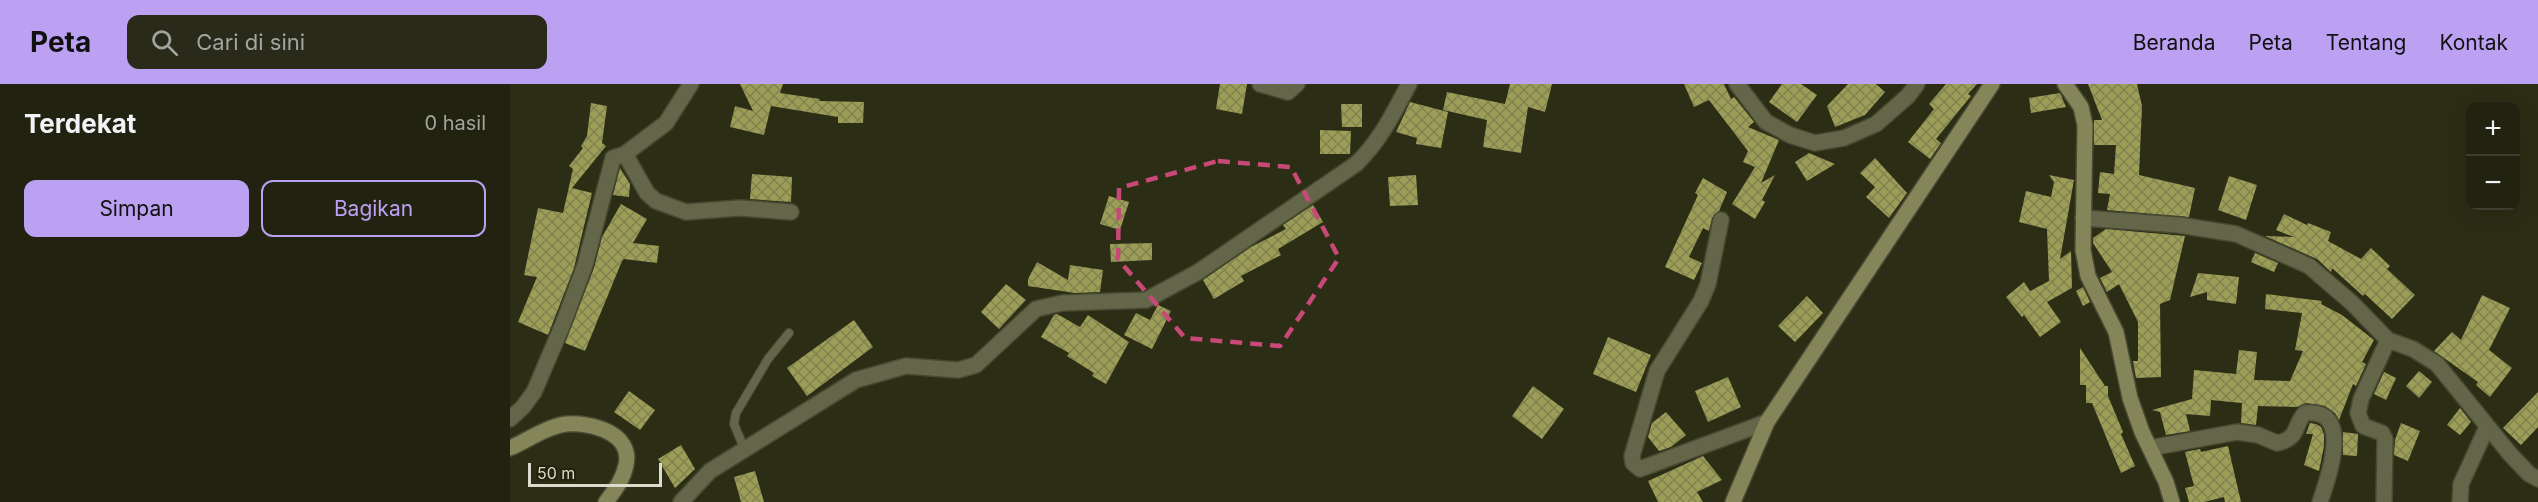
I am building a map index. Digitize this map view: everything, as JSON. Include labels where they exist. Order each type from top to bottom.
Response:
[{"type":"street","points":[[510,419],[523,407],[542,377],[585,265],[613,158],[625,154],[666,123],[691,84]]},
{"type":"street","points":[[1260,84],[1288,92],[1297,84]]},
{"type":"street","points":[[681,502],[711,471],[744,448],[856,380],[906,366],[958,370],[976,365],[1036,309],[1062,303],[1146,300],[1182,281],[1356,164],[1371,149],[1387,127],[1408,84]]},
{"type":"street","points":[[1742,86],[1766,122],[1790,135],[1815,143],[1844,138],[1876,124],[1908,96],[1917,84]]},
{"type":"street","points":[[1733,502],[1767,422],[1992,84]]},
{"type":"street","points":[[2065,84],[2081,107],[2085,125],[2083,250],[2088,276],[2116,332],[2130,398],[2166,482],[2172,502]]},
{"type":"street","points":[[625,154],[647,193],[657,201],[686,212],[740,208],[790,212]]},
{"type":"street","points":[[2083,218],[2178,225],[2236,234],[2309,266],[2352,303],[2388,340],[2413,349],[2437,364],[2487,427],[2529,474],[2538,479]]},
{"type":"street","points":[[1721,220],[1708,284],[1701,301],[1657,371],[1632,456],[1633,463],[1640,470],[1767,422]]},
{"type":"street","points":[[2384,502],[2385,439],[2382,433],[2363,426],[2358,413],[2361,399],[2388,340]]},
{"type":"street","points":[[2150,448],[2237,432],[2258,435],[2277,443],[2295,434],[2299,420],[2305,413],[2321,415],[2330,424],[2336,447],[2332,469],[2320,502]]},
{"type":"street","points":[[510,448],[549,428],[567,424],[588,425],[611,432],[624,446],[627,464],[620,483],[606,502]]},
{"type":"street","points":[[2460,502],[2461,484],[2487,427]]},
{"type":"lane","points":[[744,448],[736,433],[734,424],[736,413],[768,359],[789,333]]},
{"type":"highlighted area","points":[[1218,161],[1291,167],[1339,258],[1280,346],[1185,338],[1118,259],[1119,188]]},
{"type":"building","points":[[740,84],[783,84],[780,93],[820,99],[819,101],[864,102],[863,123],[838,123],[838,117],[771,106],[764,135],[730,127],[735,106],[753,111]]},
{"type":"building","points":[[1220,84],[1247,84],[1242,114],[1216,109]]},
{"type":"building","points":[[1510,84],[1552,84],[1545,112],[1528,107],[1521,153],[1483,147],[1487,120],[1443,110],[1447,92],[1505,104]]},
{"type":"building","points":[[1684,84],[1724,84],[1731,99],[1734,97],[1754,122],[1748,127],[1779,140],[1761,183],[1775,175],[1762,200],[1765,202],[1755,219],[1732,204],[1755,167],[1743,162],[1748,151],[1709,100],[1694,107]]},
{"type":"building","points":[[1782,84],[1801,84],[1817,95],[1797,122],[1769,102]]},
{"type":"building","points":[[1848,84],[1876,84],[1885,92],[1865,115],[1835,127],[1827,106]]},
{"type":"building","points":[[1946,84],[1977,84],[1968,94],[1971,96],[1936,139],[1941,143],[1930,159],[1908,142],[1934,109],[1929,104]]},
{"type":"building","points":[[2088,84],[2137,84],[2142,106],[2139,175],[2195,188],[2189,217],[2107,210],[2110,194],[2098,193],[2100,172],[2114,174],[2116,145],[2094,145],[2094,120],[2102,120]]},
{"type":"building","points":[[2060,93],[2066,107],[2031,113],[2029,98]]},
{"type":"building","points":[[1410,102],[1448,112],[1441,148],[1416,144],[1417,138],[1396,132]]},
{"type":"building","points":[[591,103],[607,106],[602,143],[606,146],[572,188],[592,193],[574,268],[548,335],[518,322],[537,277],[524,275],[538,208],[563,213],[573,169],[569,166],[583,148],[581,146],[587,136]]},
{"type":"building","points":[[1341,104],[1362,104],[1362,127],[1342,127]]},
{"type":"building","points":[[1320,130],[1351,131],[1350,154],[1320,154]]},
{"type":"building","points":[[1809,153],[1835,164],[1807,181],[1795,162]]},
{"type":"building","points":[[1875,158],[1907,193],[1889,218],[1866,197],[1875,187],[1860,173]]},
{"type":"building","points":[[620,168],[630,184],[629,197],[613,195]]},
{"type":"building","points":[[752,174],[792,177],[791,202],[750,199]]},
{"type":"building","points":[[1416,175],[1418,205],[1390,206],[1388,177]]},
{"type":"building","points":[[2049,175],[2074,180],[2060,259],[2071,251],[2072,288],[2047,302],[2061,322],[2040,337],[2024,315],[2022,317],[2006,297],[2024,282],[2030,291],[2049,281],[2047,229],[2019,222],[2026,191],[2051,197],[2054,182]]},
{"type":"building","points":[[2229,176],[2257,185],[2246,220],[2218,210]]},
{"type":"building","points":[[1703,178],[1727,192],[1719,211],[1712,218],[1709,231],[1703,228],[1689,257],[1702,263],[1694,280],[1665,267],[1698,195],[1695,193]]},
{"type":"building","points":[[1109,196],[1129,202],[1120,230],[1100,224]]},
{"type":"building","points":[[621,204],[647,219],[633,243],[659,246],[657,263],[624,259],[622,261],[585,351],[565,343],[594,268],[602,237]]},
{"type":"building","points":[[1313,205],[1323,222],[1278,249],[1281,255],[1241,276],[1244,281],[1214,299],[1203,280],[1251,247],[1286,229],[1283,225]]},
{"type":"building","points":[[2284,214],[2307,225],[2308,223],[2331,232],[2328,241],[2361,259],[2371,248],[2390,266],[2387,269],[2415,295],[2392,319],[2332,268],[2331,272],[2317,259],[2265,236],[2294,237],[2276,230]]},
{"type":"building","points":[[2106,229],[2185,236],[2170,300],[2160,304],[2161,377],[2136,378],[2133,361],[2138,361],[2138,322],[2119,284],[2107,292],[2100,278],[2112,272],[2093,243],[2093,238]]},
{"type":"building","points":[[1152,243],[1152,260],[1111,262],[1110,244]]},
{"type":"building","points":[[2255,253],[2278,263],[2274,272],[2251,262]]},
{"type":"building","points":[[1037,262],[1068,280],[1070,265],[1103,270],[1100,292],[1075,293],[1028,286],[1028,279]]},
{"type":"building","points":[[2198,273],[2239,277],[2236,304],[2207,300],[2207,292],[2190,297]]},
{"type":"building","points":[[1006,284],[1026,300],[999,329],[981,312]]},
{"type":"building","points":[[2083,287],[2090,302],[2083,306],[2076,291]]},
{"type":"building","points":[[2266,294],[2322,301],[2321,304],[2342,315],[2374,340],[2362,362],[2366,364],[2356,386],[2353,384],[2339,420],[2335,413],[2325,406],[2306,403],[2297,407],[2258,406],[2256,425],[2241,423],[2242,403],[2211,400],[2210,416],[2186,414],[2190,431],[2166,435],[2160,412],[2152,410],[2192,399],[2194,370],[2236,374],[2239,350],[2257,352],[2254,380],[2290,381],[2303,351],[2295,350],[2302,313],[2265,309]]},
{"type":"building","points":[[2482,295],[2510,308],[2489,350],[2512,368],[2490,397],[2476,385],[2478,382],[2434,351],[2452,332],[2461,340]]},
{"type":"building","points":[[1807,296],[1823,313],[1795,342],[1778,326]]},
{"type":"building","points":[[1158,305],[1171,311],[1152,349],[1124,335],[1136,313],[1150,320]]},
{"type":"building","points":[[1057,314],[1080,327],[1088,315],[1129,342],[1106,384],[1092,376],[1094,373],[1067,356],[1069,353],[1041,337],[1054,315]]},
{"type":"building","points":[[854,320],[873,347],[807,396],[787,368]]},
{"type":"building","points":[[1608,337],[1651,355],[1636,392],[1593,374]]},
{"type":"building","points":[[2080,348],[2105,386],[2108,386],[2108,396],[2135,466],[2121,473],[2092,403],[2086,403],[2086,385],[2080,385]]},
{"type":"building","points":[[2419,371],[2432,382],[2419,398],[2406,386]]},
{"type":"building","points":[[2384,372],[2396,378],[2386,400],[2374,394]]},
{"type":"building","points":[[1728,377],[1741,407],[1708,422],[1695,391]]},
{"type":"building","points":[[1533,386],[1564,409],[1542,439],[1512,416]]},
{"type":"building","points":[[629,391],[655,410],[640,430],[614,412]]},
{"type":"building","points":[[2538,392],[2538,427],[2521,445],[2503,428]]},
{"type":"building","points":[[2460,408],[2471,422],[2460,435],[2447,425]]},
{"type":"building","points":[[1666,412],[1686,435],[1671,447],[1659,451],[1648,437],[1652,423]]},
{"type":"building","points":[[2310,423],[2321,427],[2324,434],[2319,471],[2304,465],[2313,434],[2306,434]]},
{"type":"building","points":[[2401,423],[2420,431],[2408,461],[2394,455],[2395,440]]},
{"type":"building","points":[[2343,432],[2358,434],[2357,456],[2343,455]]},
{"type":"building","points":[[681,445],[695,469],[675,488],[658,459]]},
{"type":"building","points":[[2228,446],[2241,502],[2225,502],[2224,497],[2204,502],[2189,502],[2185,488],[2194,486],[2185,452],[2200,449],[2201,452]]},
{"type":"building","points":[[1703,456],[1722,480],[1697,492],[1703,502],[1658,502],[1648,481]]},
{"type":"building","points":[[755,471],[764,502],[741,502],[734,477]]}]
